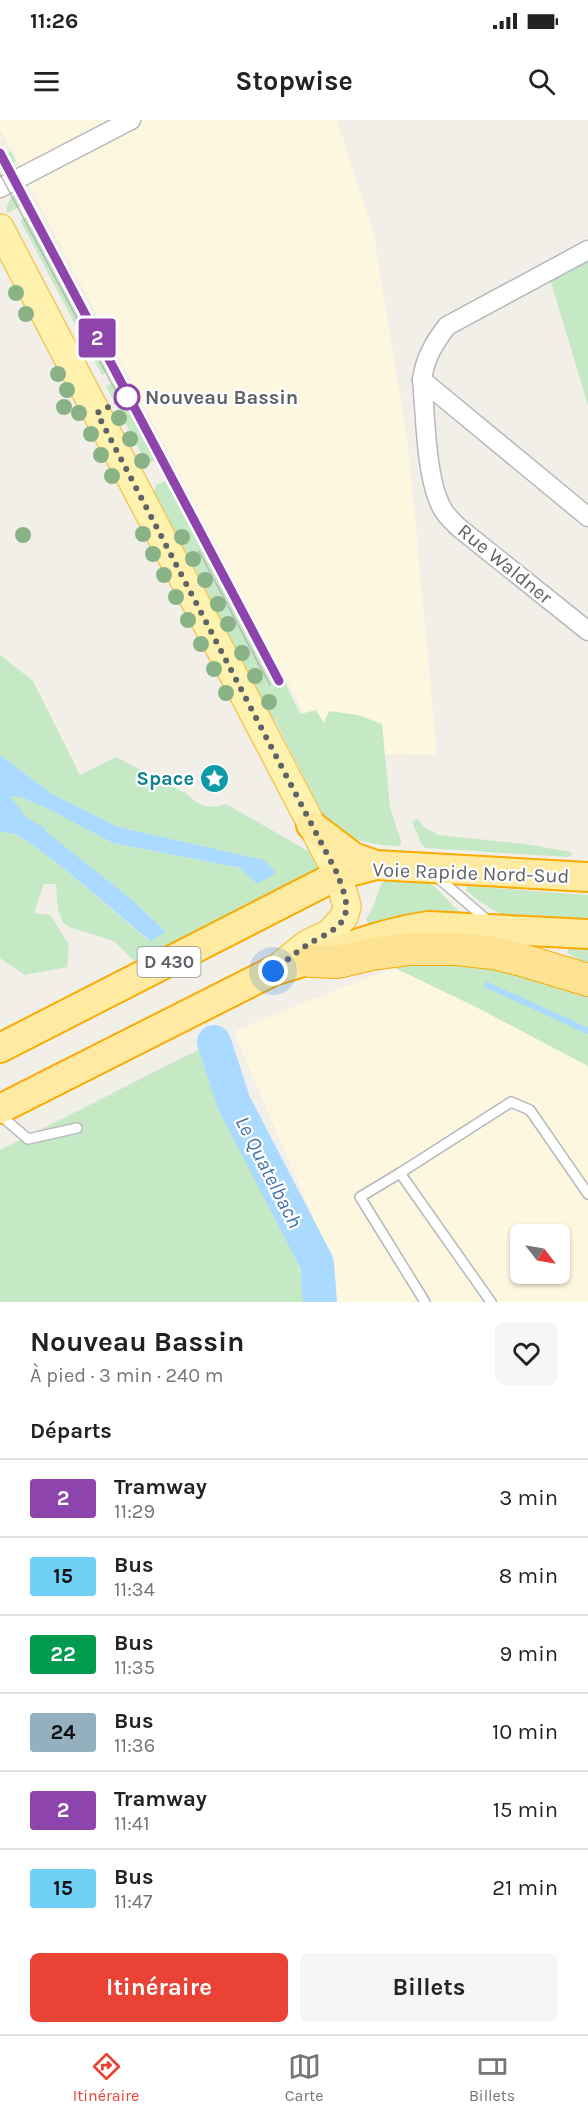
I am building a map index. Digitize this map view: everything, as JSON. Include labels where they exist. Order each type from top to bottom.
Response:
[{"type":"highway","points":[[311,825],[352,857],[376,865]]},
{"type":"highway","name":"Voie Rapide Nord-Sud","points":[[0,1048],[338,875],[376,865],[588,877]]},
{"type":"highway","name":"D 430","points":[[0,1108],[273,971],[311,961],[374,937],[408,928],[448,926],[512,935],[588,934]]},
{"type":"highway","points":[[311,961],[338,962],[372,954],[410,949],[457,949],[493,953],[588,980]]},
{"type":"main road","points":[[0,228],[338,875],[347,906],[344,917],[330,933],[308,944],[273,971]]},
{"type":"street","points":[[0,188],[131,120]]},
{"type":"street","name":"Rue Waldner","points":[[588,250],[447,326],[435,342],[424,365],[422,380],[431,475],[445,513],[458,527],[588,631]]},
{"type":"street","points":[[422,380],[588,517]]},
{"type":"lane","points":[[428,868],[480,916],[512,935]]},
{"type":"lane","points":[[550,957],[588,980]]},
{"type":"lane","points":[[425,1302],[360,1197],[511,1102],[530,1110],[588,1194]]},
{"type":"lane","points":[[0,1115],[28,1139],[77,1128]]},
{"type":"lane","points":[[400,1173],[491,1302]]},
{"type":"shaded area","points":[[0,120],[337,120],[374,236],[408,445],[437,755],[325,754],[0,129]]},
{"type":"shaded area","points":[[395,968],[476,1007],[588,1066],[588,1302],[324,1302],[321,1236],[234,1032]]},
{"type":"green space","points":[[11,151],[16,161],[0,169],[0,158]]},
{"type":"green space","points":[[25,190],[31,201],[7,213],[9,200]]},
{"type":"green space","points":[[36,212],[117,367],[102,375],[20,220]]},
{"type":"green space","points":[[588,259],[588,405],[550,279]]},
{"type":"green space","points":[[123,378],[163,451],[162,457],[145,465],[136,459],[142,455],[106,386]]},
{"type":"green space","points":[[174,477],[178,478],[300,714],[316,710],[324,723],[329,711],[358,715],[382,724],[390,808],[401,841],[400,846],[358,840],[346,835],[324,817],[154,493],[156,485]]},
{"type":"green space","points":[[0,655],[33,681],[80,775],[116,757],[187,794],[200,804],[215,807],[226,804],[317,856],[320,873],[134,961],[114,941],[69,927],[63,922],[58,910],[56,884],[44,884],[34,913],[50,915],[69,945],[67,967],[25,975],[0,958],[0,831],[14,834],[27,841],[69,873],[149,941],[166,932],[130,898],[26,817],[9,796],[21,797],[48,809],[113,843],[240,868],[257,884],[263,860],[118,827],[52,794],[0,755]]},
{"type":"green space","points":[[417,819],[425,828],[439,835],[525,844],[571,852],[572,855],[568,857],[426,848],[422,845],[412,822]]},
{"type":"green space","points":[[385,881],[430,884],[459,912],[458,914],[369,926],[366,919],[381,884]]},
{"type":"green space","points":[[467,886],[588,895],[588,923],[505,917],[479,901],[466,890]]},
{"type":"green space","points":[[569,947],[588,947],[588,965],[567,953]]},
{"type":"green space","points":[[411,955],[549,976],[588,995],[588,1066],[476,1007],[395,968]]},
{"type":"green space","points":[[206,1046],[226,1111],[295,1246],[306,1302],[0,1302],[0,1150]]},
{"type":"water","points":[[0,755],[52,794],[118,827],[264,860],[276,873],[257,884],[240,868],[113,843],[48,809],[21,797],[10,796],[26,817],[46,829],[45,831],[130,898],[166,932],[150,941],[67,871],[27,841],[14,834],[0,831]]},
{"type":"waterway","points":[[487,985],[588,1031]]},
{"type":"waterway","name":"Le Quatelbach","points":[[214,1042],[234,1103],[317,1263],[320,1302]]},
{"type":"tram line","points":[[0,153],[279,681]]},
{"type":"tram line","name":"2","points":[[0,153],[279,681]]},
{"type":"tram line","points":[[0,174],[120,399]]},
{"type":"tram line","points":[[199,551],[270,685]]},
{"type":"place","name":"Nouveau Bassin","points":[[127,397]]},
{"type":"place","name":"Space","points":[[215,778]]},
{"type":"route","points":[[127,397],[97,413],[338,875],[347,906],[338,926],[330,933],[308,944],[273,971]]}]
